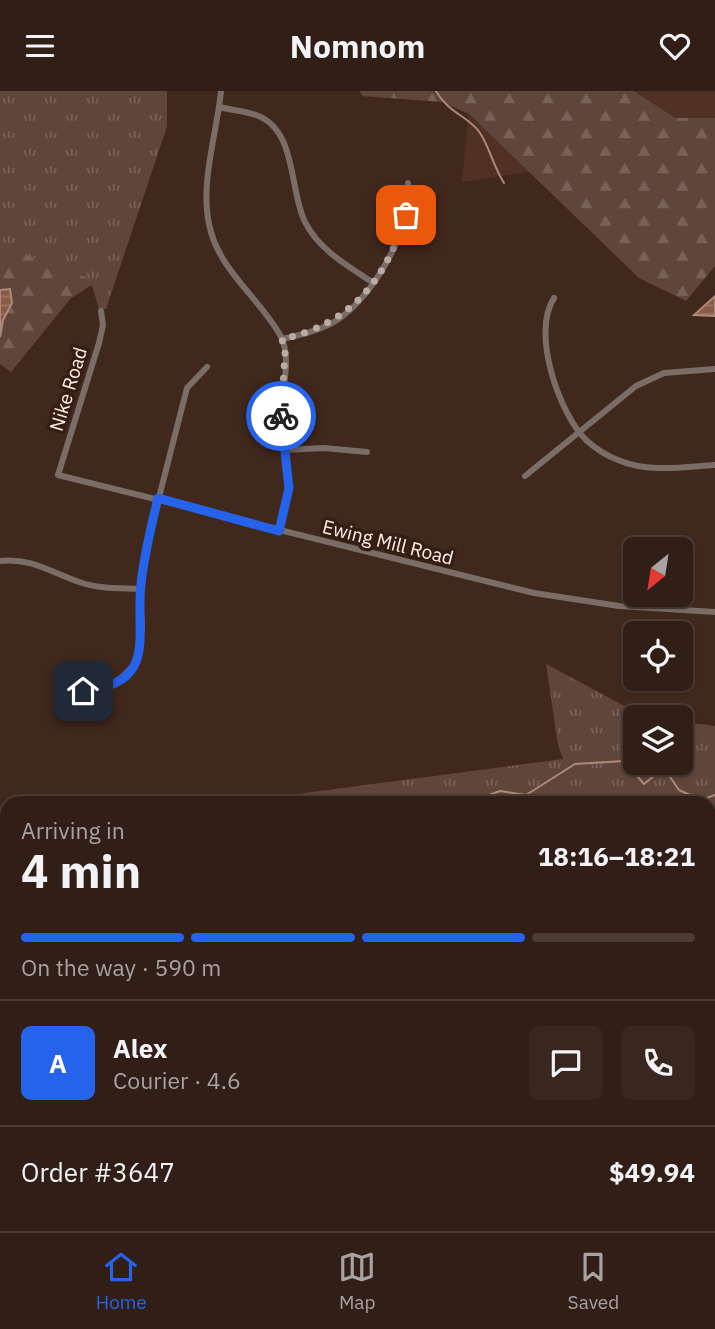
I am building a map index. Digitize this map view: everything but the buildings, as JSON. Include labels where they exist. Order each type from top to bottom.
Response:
[{"type":"street","points":[[221,91],[207,198],[209,224],[218,254],[229,272],[265,313],[282,339],[285,353],[280,427],[289,488],[279,531]]},
{"type":"street","points":[[219,107],[258,115],[278,132],[285,145],[296,197],[306,224],[319,243],[372,282]]},
{"type":"street","points":[[282,339],[307,334],[335,321],[361,299],[400,234],[410,198],[408,183]]},
{"type":"street","points":[[554,298],[545,332],[559,393],[580,431],[598,450],[637,467],[715,465]]},
{"type":"street","name":"Nike Road","points":[[58,475],[99,343],[103,325],[101,311]]},
{"type":"street","points":[[62,695],[114,685],[135,664],[142,629],[140,589],[145,552],[158,498],[187,388],[207,367]]},
{"type":"street","points":[[525,476],[624,395],[651,379],[664,373],[715,369]]},
{"type":"street","points":[[284,450],[324,448],[366,451]]},
{"type":"street","name":"Ewing Mill Road","points":[[58,475],[534,593],[619,606],[715,613]]},
{"type":"street","points":[[0,561],[16,559],[32,562],[81,583],[140,589]]},
{"type":"shaded area","points":[[471,91],[715,91],[715,143],[462,182]]},
{"type":"shaded area","points":[[10,289],[12,303],[3,320],[0,337],[0,290]]},
{"type":"shaded area","points":[[715,296],[715,316],[694,315]]},
{"type":"green space","points":[[0,91],[167,91],[167,126],[119,268],[71,298],[11,372],[0,364]]},
{"type":"green space","points":[[0,91],[167,91],[167,126],[106,309],[99,309],[90,279],[0,245]]},
{"type":"green space","points":[[360,91],[634,91],[675,118],[715,118],[715,266],[686,301],[639,278],[469,114],[442,102],[362,96]]},
{"type":"green space","points":[[546,664],[623,705],[623,775],[693,775],[693,723],[715,726],[715,796],[282,796],[563,759],[558,745]]},
{"type":"waterway","points":[[436,91],[447,105],[480,133],[504,183]]},
{"type":"waterway","points":[[486,796],[500,791],[526,795],[575,764],[624,761],[644,784],[664,768],[679,790],[692,796]]},
{"type":"way so far","points":[[281,416],[285,367],[282,339],[307,334],[335,321],[361,299],[393,248],[406,215]]},
{"type":"route","points":[[83,691],[114,685],[122,680],[135,664],[142,629],[140,589],[145,552],[158,498],[279,531],[289,488],[280,427],[281,416]]}]
